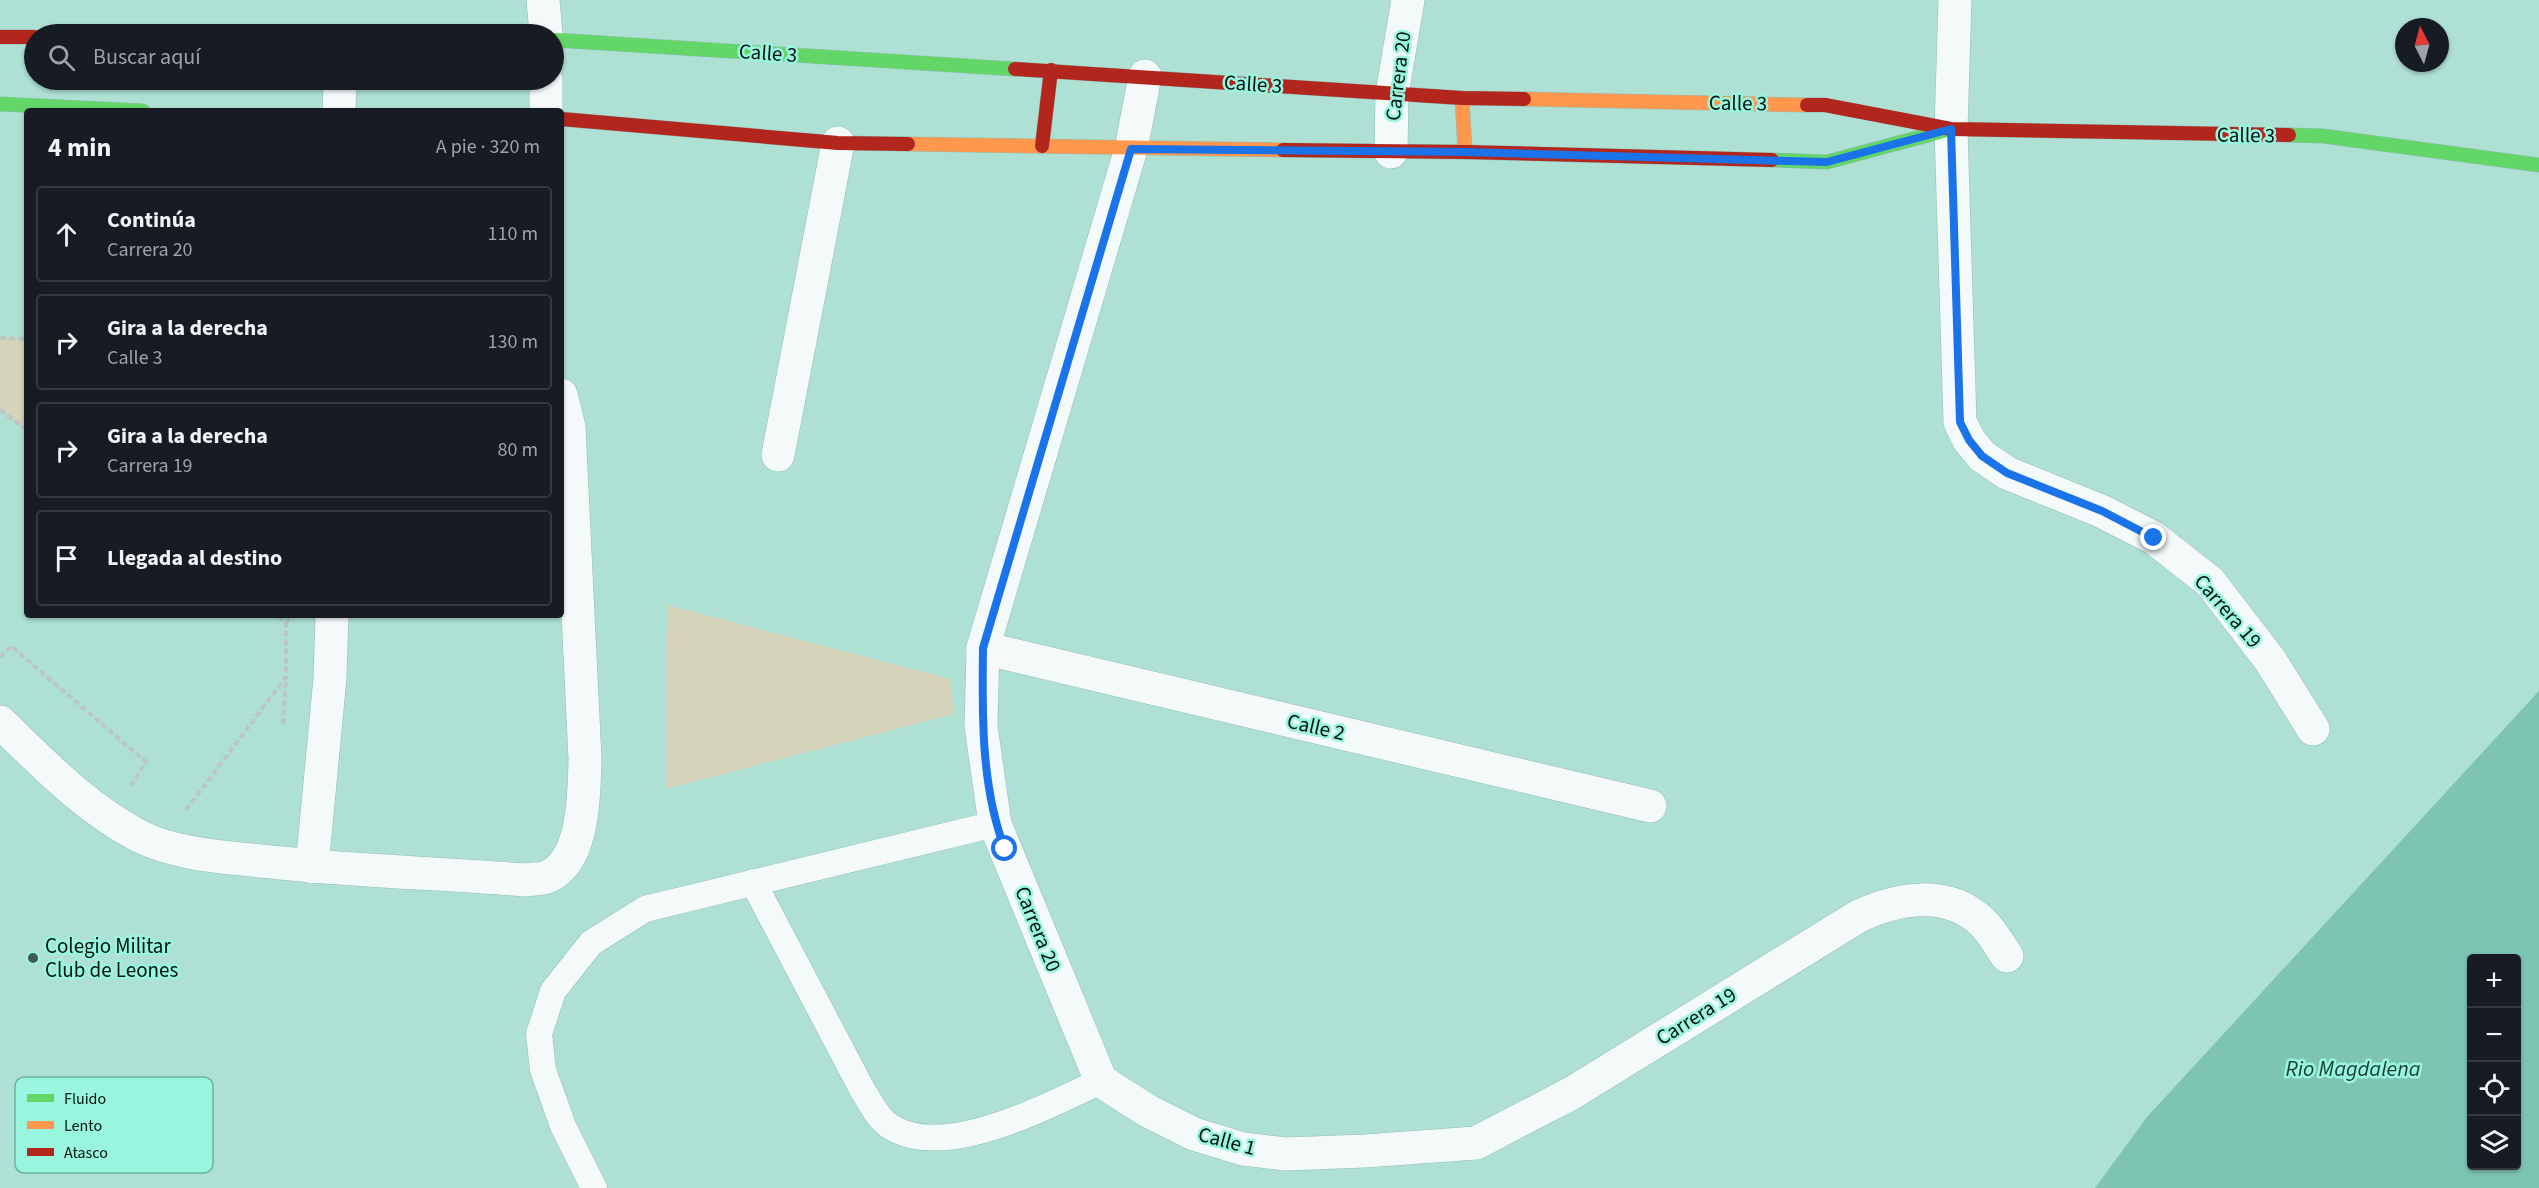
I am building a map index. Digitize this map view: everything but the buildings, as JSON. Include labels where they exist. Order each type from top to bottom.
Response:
[{"type":"street","points":[[543,0],[545,24]]},
{"type":"street","name":"Carrera 20","points":[[1391,152],[1392,94],[1408,0]]},
{"type":"street","name":"Carrera 19","points":[[1955,0],[1951,129],[1960,422],[1969,440],[1982,456],[2007,473],[2102,511],[2154,538],[2210,582],[2270,660],[2313,729]]},
{"type":"street","points":[[0,37],[24,37]]},
{"type":"street","name":"Calle 3","points":[[564,41],[1462,98],[1825,105],[1951,129],[2323,136],[2539,165]]},
{"type":"street","points":[[1042,146],[1051,70]]},
{"type":"street","name":"Carrera 20","points":[[1101,1082],[995,824],[981,726],[983,648],[1131,149],[1145,76]]},
{"type":"street","points":[[339,108],[340,90]]},
{"type":"street","points":[[546,90],[546,108]]},
{"type":"street","points":[[1462,98],[1465,152]]},
{"type":"street","points":[[0,104],[82,108]]},
{"type":"street","name":"Calle 3","points":[[564,119],[838,143],[1465,152],[1827,162],[1951,129]]},
{"type":"street","points":[[778,455],[838,143]]},
{"type":"street","points":[[0,722],[85,803],[138,836],[204,855],[312,867],[525,880],[545,878],[557,871],[577,838],[583,806],[585,759],[569,427],[564,407]]},
{"type":"street","points":[[312,867],[330,678],[332,618]]},
{"type":"street","name":"Calle 2","points":[[983,648],[1650,806]]},
{"type":"street","name":"Carrera 19","points":[[1365,1151],[1476,1143],[1572,1093],[1859,916],[1880,906],[1907,899],[1936,900],[1968,910],[1983,923],[2007,956]]},
{"type":"street","name":"Calle 1","points":[[1101,1082],[1148,1111],[1194,1134],[1243,1149],[1285,1154],[1365,1151]]},
{"type":"lane","points":[[594,1188],[563,1126],[543,1070],[539,1034],[553,991],[591,943],[645,909],[995,824]]},
{"type":"lane","points":[[753,882],[863,1091],[880,1118],[890,1127],[909,1135],[927,1138],[986,1129],[1050,1105],[1101,1082]]},
{"type":"path","points":[[0,338],[24,339]]},
{"type":"path","points":[[0,410],[24,428]]},
{"type":"path","points":[[280,618],[286,622],[283,734]]},
{"type":"path","points":[[289,618],[289,620],[298,620]]},
{"type":"path","points":[[0,657],[10,646],[146,762],[125,793]]},
{"type":"path","points":[[286,677],[296,677]]},
{"type":"path","points":[[182,816],[286,677]]},
{"type":"shaded area","points":[[0,338],[24,339],[24,427],[0,410]]},
{"type":"shaded area","points":[[667,605],[950,679],[954,714],[665,789]]},
{"type":"water","name":"Rio Magdalena","points":[[2539,691],[2539,1188],[2095,1188],[2147,1117]]},
{"type":"traffic: fast","points":[[564,41],[1015,69]]},
{"type":"traffic: fast","points":[[0,104],[82,108]]},
{"type":"traffic: fast","points":[[1772,160],[1827,162],[1943,131]]},
{"type":"traffic: fast","points":[[2289,135],[2323,136],[2539,165]]},
{"type":"traffic: slow","points":[[1462,98],[1465,152]]},
{"type":"traffic: slow","points":[[1524,99],[1807,105]]},
{"type":"traffic: slow","points":[[908,144],[1283,150]]},
{"type":"traffic: jam","points":[[0,37],[24,37]]},
{"type":"traffic: jam","points":[[1015,69],[1462,98],[1524,99]]},
{"type":"traffic: jam","points":[[1042,146],[1051,70]]},
{"type":"traffic: jam","points":[[1807,105],[1825,105],[1951,129],[2289,135]]},
{"type":"traffic: jam","points":[[564,119],[838,143],[908,144]]},
{"type":"traffic: jam","points":[[1283,150],[1772,160]]},
{"type":"place","name":"Colegio Militar Club de Leones","points":[[33,958]]},
{"type":"route","points":[[1005,849],[995,824],[981,726],[983,648],[1131,149],[1465,152],[1827,162],[1951,129],[1960,422],[1969,440],[1982,456],[2007,473],[2102,511],[2154,538]]}]
